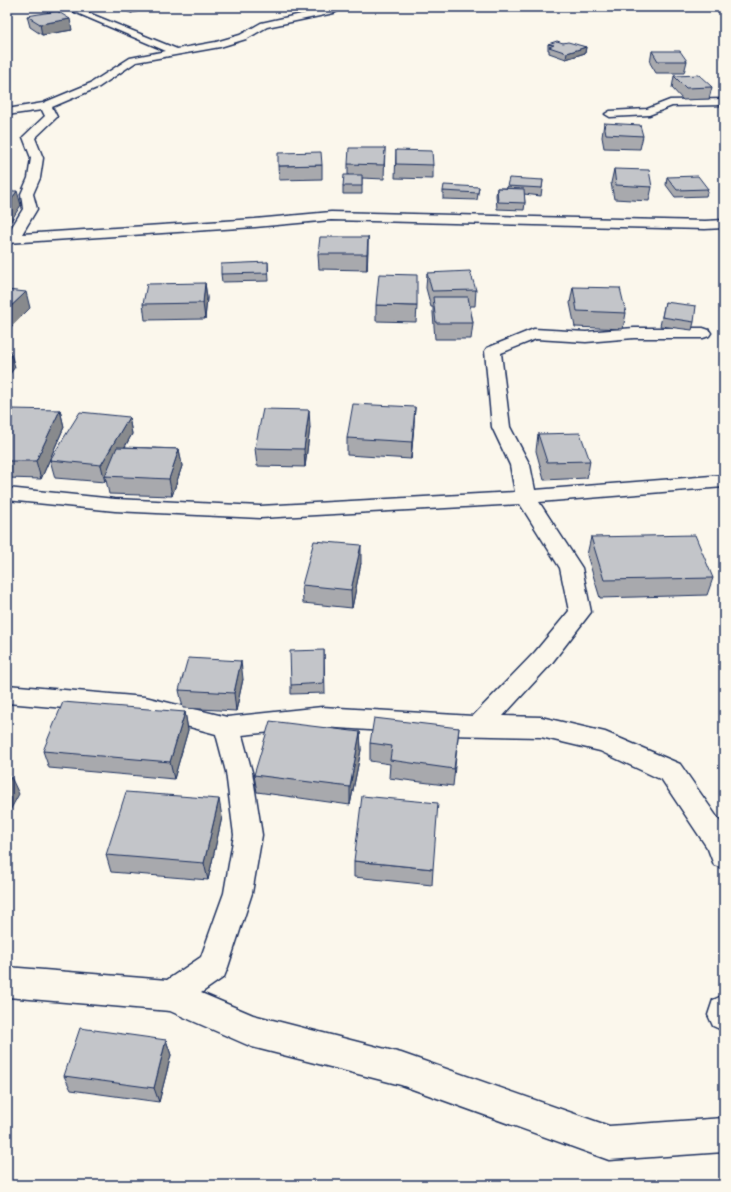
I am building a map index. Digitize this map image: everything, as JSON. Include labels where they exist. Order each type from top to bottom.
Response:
[{"type":"street","points":[[67,7],[176,52]]},
{"type":"street","points":[[7,112],[46,106],[95,85],[133,60],[217,45],[243,37],[264,25],[331,11],[341,7]]},
{"type":"street","points":[[81,13],[96,9]]},
{"type":"street","points":[[610,114],[649,112],[670,103],[724,102]]},
{"type":"street","points":[[10,239],[30,210],[27,194],[34,178],[38,158],[29,137],[51,117],[46,106]]},
{"type":"street","points":[[10,239],[255,223],[331,216],[705,225],[724,224]]},
{"type":"street","points":[[479,726],[543,658],[580,612],[571,568],[526,497],[520,464],[501,427],[493,351],[534,334],[586,337],[634,333],[703,333]]},
{"type":"street","points":[[7,494],[115,505],[260,512],[368,508],[724,481]]},
{"type":"street","points":[[7,694],[145,706],[227,727],[322,717],[448,725],[541,727],[606,742],[671,772],[721,845],[724,856]]},
{"type":"street","points":[[171,996],[213,967],[238,893],[248,835],[239,772],[227,727]]},
{"type":"street","points":[[7,982],[171,996],[252,1031],[401,1069],[609,1143],[724,1135]]},
{"type":"building","points":[[57,11],[70,19],[40,24],[27,16]]},
{"type":"building","points":[[557,41],[563,43],[568,42],[586,47],[567,53],[549,47],[554,45],[548,44]]},
{"type":"building","points":[[652,51],[680,51],[687,61],[658,61]]},
{"type":"building","points":[[699,75],[712,87],[686,88],[674,76]]},
{"type":"building","points":[[604,123],[640,125],[643,136],[606,134]]},
{"type":"building","points":[[349,148],[385,148],[384,165],[348,164]]},
{"type":"building","points":[[396,150],[432,151],[433,165],[396,164]]},
{"type":"building","points":[[321,152],[322,165],[278,166],[278,153]]},
{"type":"building","points":[[614,169],[649,170],[652,187],[616,185]]},
{"type":"building","points":[[344,175],[362,175],[362,186],[343,186]]},
{"type":"building","points":[[698,176],[708,189],[677,190],[667,177]]},
{"type":"building","points":[[509,178],[543,180],[542,188],[507,186]]},
{"type":"building","points":[[444,185],[479,187],[478,193],[443,191]]},
{"type":"building","points":[[497,188],[524,189],[525,203],[498,202]]},
{"type":"building","points":[[7,191],[17,191],[7,206]]},
{"type":"building","points":[[320,237],[368,237],[367,254],[318,254]]},
{"type":"building","points":[[268,262],[268,273],[221,274],[221,264]]},
{"type":"building","points":[[470,271],[476,290],[432,291],[427,273]]},
{"type":"building","points":[[379,274],[417,275],[417,306],[376,305]]},
{"type":"building","points":[[205,283],[203,303],[143,304],[147,284]]},
{"type":"building","points":[[573,287],[620,288],[626,313],[577,311]]},
{"type":"building","points":[[7,290],[26,292],[7,310]]},
{"type":"building","points":[[433,297],[468,297],[473,323],[436,323]]},
{"type":"building","points":[[665,302],[696,306],[694,322],[662,317]]},
{"type":"building","points":[[353,404],[415,407],[412,442],[347,438]]},
{"type":"building","points":[[11,409],[60,410],[36,461],[7,461],[7,417]]},
{"type":"building","points":[[263,409],[309,410],[304,449],[255,448]]},
{"type":"building","points":[[80,412],[129,417],[101,465],[50,460]]},
{"type":"building","points":[[580,433],[590,461],[547,462],[538,434]]},
{"type":"building","points":[[117,447],[179,449],[169,479],[105,476]]},
{"type":"building","points":[[695,535],[713,578],[604,580],[591,537]]},
{"type":"building","points":[[314,541],[361,545],[351,590],[302,585]]},
{"type":"building","points":[[324,650],[324,683],[291,685],[290,651]]},
{"type":"building","points":[[188,658],[241,661],[234,693],[179,690]]},
{"type":"building","points":[[63,702],[185,712],[170,762],[43,751]]},
{"type":"building","points":[[374,718],[459,728],[454,769],[390,760],[392,746],[370,743]]},
{"type":"building","points":[[270,721],[360,732],[350,787],[254,775]]},
{"type":"building","points":[[7,776],[11,777],[7,785]]},
{"type":"building","points":[[126,792],[219,799],[204,863],[106,855]]},
{"type":"building","points":[[362,796],[438,803],[433,869],[354,861]]},
{"type":"building","points":[[80,1028],[166,1040],[154,1088],[64,1076]]}]
